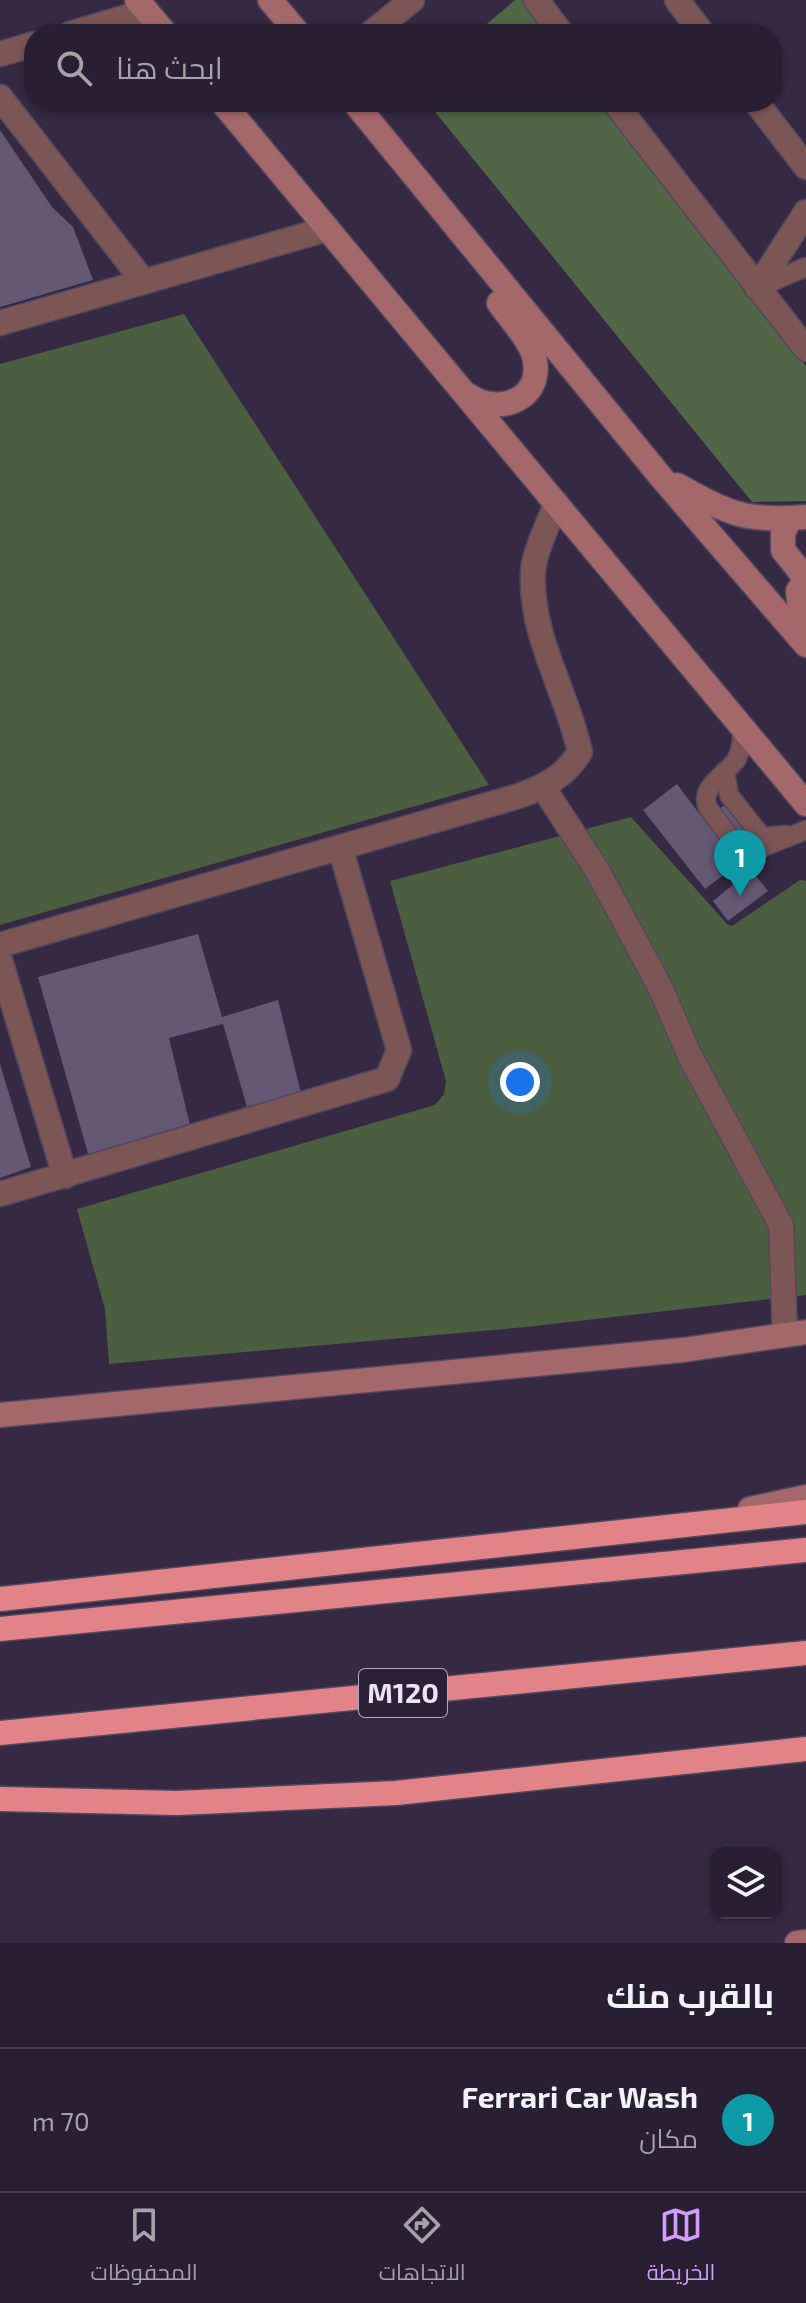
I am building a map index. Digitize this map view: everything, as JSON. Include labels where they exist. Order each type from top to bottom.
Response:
[{"type":"highway","points":[[0,1599],[806,1512]]},
{"type":"highway","points":[[0,1629],[806,1550]]},
{"type":"highway","name":"M120","points":[[0,1733],[806,1653]]},
{"type":"highway","points":[[0,1799],[177,1803],[368,1795],[806,1749]]},
{"type":"main road","points":[[270,0],[290,24]]},
{"type":"main road","points":[[142,6],[157,24]]},
{"type":"main road","points":[[230,112],[806,804]]},
{"type":"main road","points":[[362,112],[661,477],[806,645]]},
{"type":"main road","points":[[440,210],[534,358],[531,385],[513,403],[500,406],[483,404],[456,386]]},
{"type":"main road","points":[[661,477],[731,515],[759,520],[798,518]]},
{"type":"main road","points":[[798,518],[783,533],[783,550],[806,579],[798,591],[800,608],[806,619]]},
{"type":"main road","points":[[0,1415],[683,1350],[795,1334]]},
{"type":"main road","points":[[683,1350],[806,1347]]},
{"type":"main road","points":[[656,1530],[806,1497]]},
{"type":"main road","points":[[797,1943],[806,1942]]},
{"type":"street","points":[[382,24],[412,0]]},
{"type":"street","points":[[536,0],[554,24]]},
{"type":"street","points":[[677,0],[695,24]]},
{"type":"street","points":[[96,24],[142,6]]},
{"type":"street","points":[[0,54],[24,47]]},
{"type":"street","points":[[0,97],[144,282]]},
{"type":"street","points":[[622,112],[806,349]]},
{"type":"street","points":[[764,112],[806,167]]},
{"type":"street","points":[[757,288],[806,212]]},
{"type":"street","points":[[0,323],[327,229]]},
{"type":"street","points":[[0,945],[543,787],[569,770],[580,752],[572,716],[541,638],[533,572],[556,503]]},
{"type":"street","points":[[543,787],[604,883],[659,985],[690,1056],[781,1225],[795,1334]]},
{"type":"street","points":[[0,1194],[387,1079],[399,1050],[340,847]]},
{"type":"street","points":[[0,960],[65,1176]]},
{"type":"lane","points":[[757,288],[806,267]]},
{"type":"lane","points":[[742,728],[740,751],[707,791],[705,800],[740,850],[758,850],[798,832]]},
{"type":"lane","points":[[725,771],[729,795],[759,833],[764,837],[798,832]]},
{"type":"green space","points":[[515,0],[525,0],[543,24],[487,24]]},
{"type":"green space","points":[[435,112],[611,112],[806,366],[806,501],[752,502]]},
{"type":"green space","points":[[184,314],[489,785],[0,925],[0,364]]},
{"type":"green space","points":[[631,817],[728,925],[732,926],[800,880],[806,881],[806,1295],[526,1327],[109,1364],[105,1309],[77,1209],[435,1105],[444,1094],[446,1081],[390,881]]},
{"type":"building","points":[[0,130],[52,207],[73,227],[93,280],[0,307]]},
{"type":"building","points":[[677,784],[704,820],[737,796],[760,826],[728,850],[738,864],[705,889],[643,810]]},
{"type":"building","points":[[751,870],[768,891],[728,921],[713,901]]},
{"type":"building","points":[[198,934],[222,1017],[278,1000],[302,1097],[249,1114],[223,1024],[169,1038],[191,1129],[89,1157],[38,977]]},
{"type":"building","points":[[0,1064],[31,1167],[0,1178]]},
{"type":"place","name":"Ferrari Car Wash","points":[[740,896]]}]
